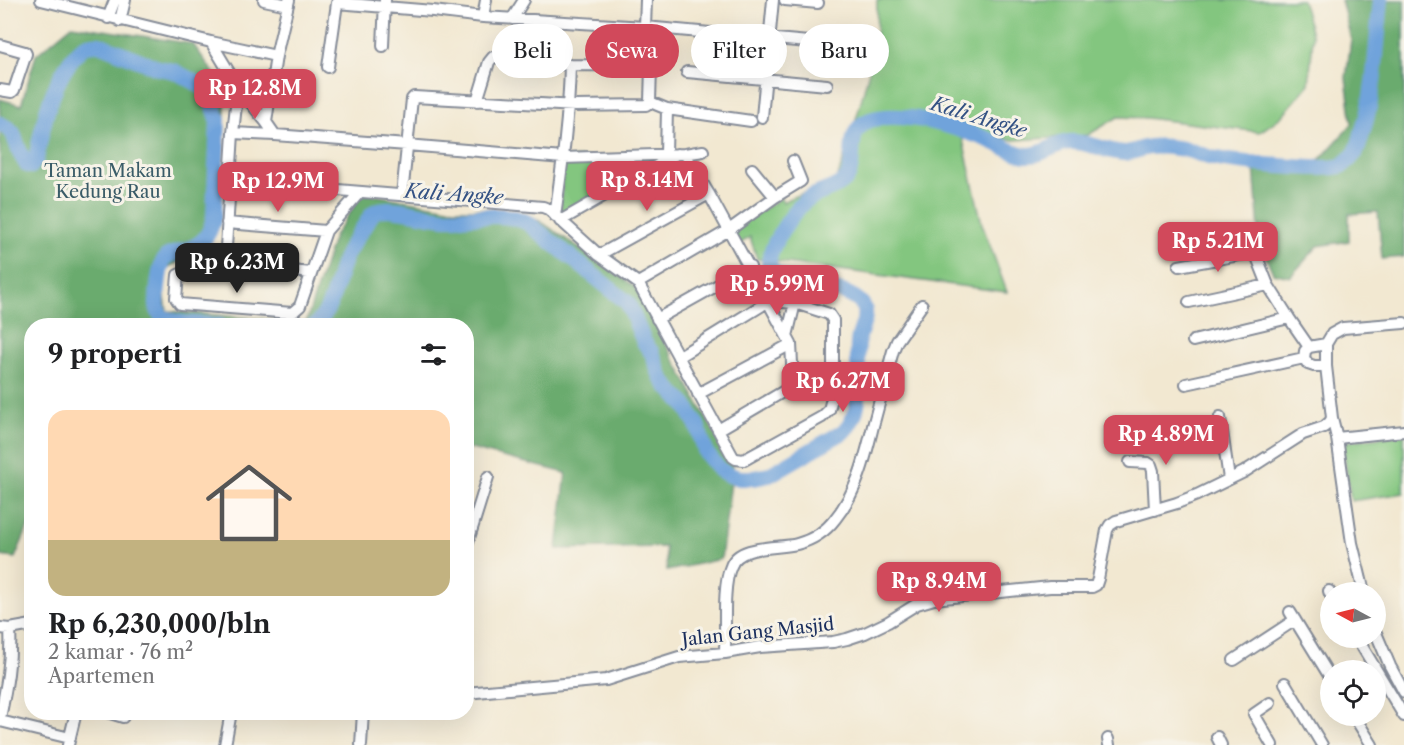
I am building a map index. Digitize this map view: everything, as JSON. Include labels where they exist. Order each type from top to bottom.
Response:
[{"type":"street","points":[[41,0],[120,21],[276,56]]},
{"type":"street","points":[[108,18],[115,0]]},
{"type":"street","points":[[120,21],[125,0]]},
{"type":"street","points":[[264,0],[289,2],[276,56],[266,122]]},
{"type":"street","points":[[483,17],[486,0]]},
{"type":"street","points":[[512,19],[524,0]]},
{"type":"street","points":[[645,24],[646,0]]},
{"type":"street","points":[[771,24],[773,0]]},
{"type":"street","points":[[785,0],[819,3]]},
{"type":"street","points":[[328,67],[338,2],[434,6],[483,17],[595,24]]},
{"type":"street","points":[[383,46],[385,3]]},
{"type":"street","points":[[211,42],[238,87],[275,135]]},
{"type":"street","points":[[0,45],[26,54],[14,90],[10,92],[0,90]]},
{"type":"street","points":[[477,101],[492,58]]},
{"type":"street","points":[[573,65],[651,66],[650,102]]},
{"type":"street","points":[[687,72],[827,85]]},
{"type":"street","points":[[557,219],[569,106],[570,78]]},
{"type":"street","points":[[762,117],[766,79]]},
{"type":"street","points":[[225,264],[238,87]]},
{"type":"street","points":[[402,195],[413,98],[569,106],[646,105],[650,102]]},
{"type":"street","points":[[650,102],[667,109],[751,121]]},
{"type":"street","points":[[666,154],[667,109]]},
{"type":"street","points":[[233,133],[563,158],[681,154],[703,151]]},
{"type":"street","points":[[557,219],[681,154]]},
{"type":"street","points":[[681,154],[709,194],[789,340]]},
{"type":"street","points":[[638,283],[729,230],[801,181],[793,161]]},
{"type":"street","points":[[752,169],[775,197]]},
{"type":"street","points":[[230,181],[543,207],[599,255],[638,283],[657,319],[733,457],[744,460],[822,417],[830,410],[833,394],[833,320],[829,314],[795,303],[769,301],[678,357]]},
{"type":"street","points":[[311,273],[225,264],[201,266],[178,275],[176,298],[180,304],[292,313],[300,306],[326,231],[360,192]]},
{"type":"street","points":[[599,255],[709,194]]},
{"type":"street","points":[[227,223],[326,231]]},
{"type":"street","points":[[1179,266],[1253,252],[1256,254],[1268,285],[1310,347]]},
{"type":"street","points":[[657,319],[750,267]]},
{"type":"street","points":[[1189,302],[1268,285]]},
{"type":"street","points":[[718,430],[791,387],[793,383],[789,340],[795,303]]},
{"type":"street","points":[[725,653],[726,589],[732,563],[736,556],[748,551],[798,544],[816,536],[835,519],[850,497],[863,467],[897,341],[922,305]]},
{"type":"street","points":[[1193,341],[1289,318]]},
{"type":"street","points":[[1362,582],[1352,543],[1332,418],[1326,344],[1332,334],[1343,328],[1404,323]]},
{"type":"street","points":[[698,394],[789,340]]},
{"type":"street","points":[[1326,344],[1310,347],[1305,351],[1304,358],[1308,364],[1326,366]]},
{"type":"street","points":[[1186,384],[1304,358]]},
{"type":"street","points":[[1220,417],[1229,479]]},
{"type":"street","name":"Jalan Gang Masjid","points":[[474,692],[606,680],[686,656],[760,647],[833,642],[855,637],[888,622],[917,604],[934,599],[1050,587],[1092,587],[1096,585],[1098,579],[1110,525],[1116,521],[1188,500],[1254,466],[1275,450],[1303,434],[1324,427],[1332,418]]},
{"type":"street","points":[[1337,438],[1404,431]]},
{"type":"street","points":[[1130,462],[1148,463],[1152,467],[1155,510]]},
{"type":"street","points":[[474,521],[488,477]]},
{"type":"street","points":[[1234,660],[1292,616],[1320,661]]},
{"type":"street","points":[[24,626],[5,629],[11,645],[0,720],[69,741],[74,720]]},
{"type":"street","points":[[1363,648],[1404,716]]},
{"type":"street","points":[[1382,648],[1404,692]]},
{"type":"street","points":[[1285,683],[1322,745]]},
{"type":"street","points":[[1270,704],[1254,714],[1272,745]]},
{"type":"street","points":[[225,745],[230,720]]},
{"type":"street","points":[[361,745],[363,720]]},
{"type":"street","points":[[1360,726],[1372,745]]},
{"type":"green space","points":[[877,0],[1302,0],[1313,37],[1309,84],[1281,117],[1260,132],[1146,118],[1118,117],[1088,135],[1050,138],[1013,140],[960,127],[982,224],[1007,292],[757,259],[750,237],[738,245],[732,229],[781,198],[783,202],[837,180],[867,78],[889,78],[889,24],[876,24]]},
{"type":"green space","points":[[1341,0],[1404,0],[1404,257],[1382,259],[1378,212],[1349,214],[1349,241],[1318,246],[1290,277],[1273,273],[1260,243],[1254,167],[1311,169],[1352,124],[1346,78],[1351,39]]},
{"type":"green space","name":"Taman Makam Kedung Rau","points":[[72,25],[193,44],[226,90],[220,217],[206,248],[161,271],[167,311],[255,318],[24,318],[24,537],[15,558],[0,556],[0,99],[21,105],[36,55]]},
{"type":"green space","points":[[563,158],[670,158],[560,221]]},
{"type":"green space","points":[[363,193],[454,209],[500,209],[540,221],[635,287],[733,467],[721,559],[667,571],[665,547],[557,549],[566,473],[474,450],[474,318],[307,318],[334,236]]},
{"type":"green space","points":[[1404,434],[1404,493],[1351,501],[1342,442]]},
{"type":"waterway","name":"Kali Angke","points":[[321,318],[329,306],[348,250],[376,211],[393,209],[446,218],[498,216],[519,219],[528,223],[628,303],[661,377],[686,406],[697,425],[706,453],[720,470],[740,478],[769,475],[843,432],[850,423],[858,401],[858,343],[865,318],[862,304],[845,293],[784,278],[772,270],[769,260],[780,234],[802,204],[813,196],[840,184],[848,176],[854,137],[862,125],[870,120],[883,117],[914,118],[962,130],[1027,155],[1038,154],[1064,143],[1077,142],[1124,153],[1150,147],[1164,147],[1186,150],[1212,158],[1258,164],[1319,168],[1343,165],[1356,152],[1367,114],[1373,82],[1381,0]]},
{"type":"waterway","name":"Kali Angke","points":[[0,124],[13,133],[20,153],[27,165],[31,166],[36,159],[56,85],[75,55],[81,49],[94,44],[158,68],[174,71],[205,89],[211,98],[218,119],[214,217],[210,231],[203,240],[164,260],[159,279],[157,306],[164,318]]}]
